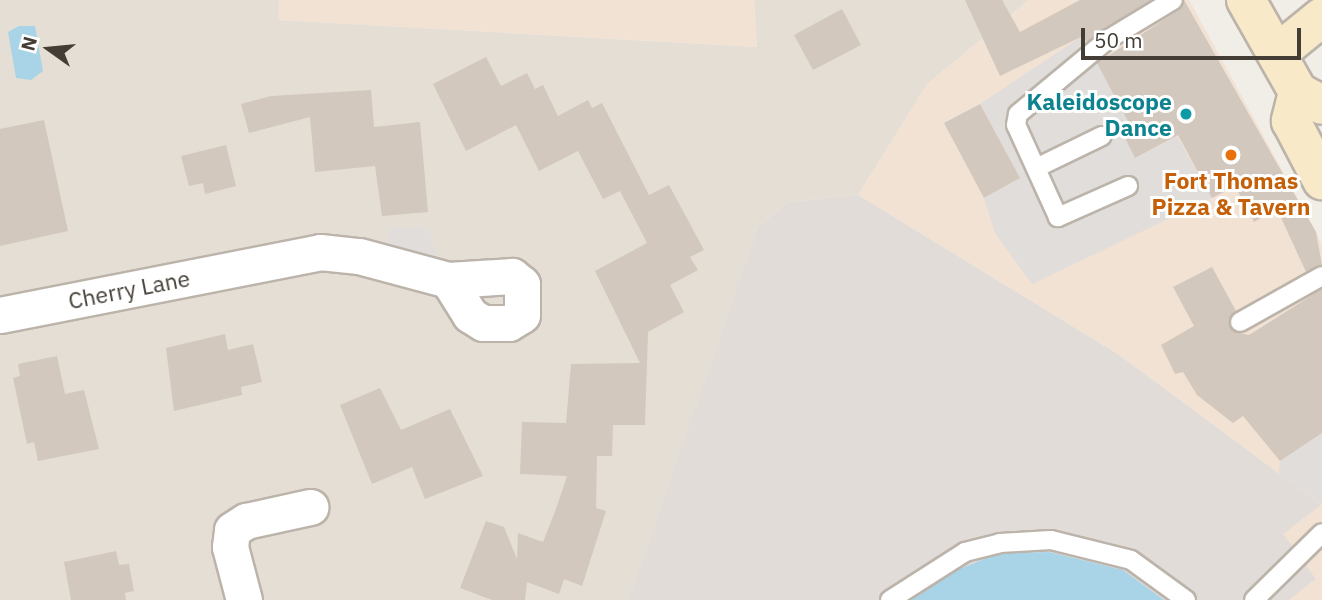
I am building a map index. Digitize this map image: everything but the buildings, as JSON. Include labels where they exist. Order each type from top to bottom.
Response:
[{"type":"main road","points":[[1247,0],[1310,99],[1291,121],[1322,180]]},
{"type":"main road","points":[[1279,52],[1322,17]]},
{"type":"street","name":"Cherry Lane","points":[[0,315],[320,252],[349,255],[448,280]]},
{"type":"street","points":[[244,600],[230,547],[232,530],[246,521],[310,507]]},
{"type":"lane","points":[[1128,186],[1058,217],[1016,125],[1018,114],[1107,40],[1173,0]]},
{"type":"lane","points":[[1035,168],[1102,136]]},
{"type":"lane","points":[[1240,322],[1322,275]]},
{"type":"lane","points":[[1254,600],[1322,533]]},
{"type":"lane","points":[[890,600],[965,552],[1000,543],[1051,541],[1131,559],[1186,600]]},
{"type":"shaded area","points":[[0,0],[279,0],[279,20],[757,47],[754,0],[1029,0],[927,84],[858,195],[788,202],[758,227],[628,600],[0,600]]},
{"type":"shaded area","points":[[279,0],[754,0],[757,47],[278,20]]},
{"type":"shaded area","points":[[1029,0],[1189,0],[1316,232],[1322,245],[1322,600],[1289,600],[1316,579],[1282,534],[1320,505],[1119,355],[858,195],[927,84]]},
{"type":"shaded area","points":[[1087,33],[1130,125],[1135,158],[1177,136],[1212,198],[1032,284],[995,233],[984,198],[1020,178],[980,104]]},
{"type":"shaded area","points":[[858,195],[1119,355],[1321,505],[1283,534],[1316,579],[1289,600],[628,600],[758,227],[788,202]]},
{"type":"shaded area","points":[[390,227],[428,227],[441,266],[437,299],[381,277]]},
{"type":"shaded area","points":[[1322,433],[1322,505],[1279,474],[1280,461]]},
{"type":"water","points":[[19,26],[35,26],[43,71],[31,80],[16,78],[8,32]]},
{"type":"water","points":[[1049,552],[1123,570],[1164,600],[909,600],[930,581],[999,553]]},
{"type":"place","name":"Kaleidoscope Dance","points":[[1186,114]]},
{"type":"place","name":"Fort Thomas Pizza & Tavern","points":[[1231,155]]}]
